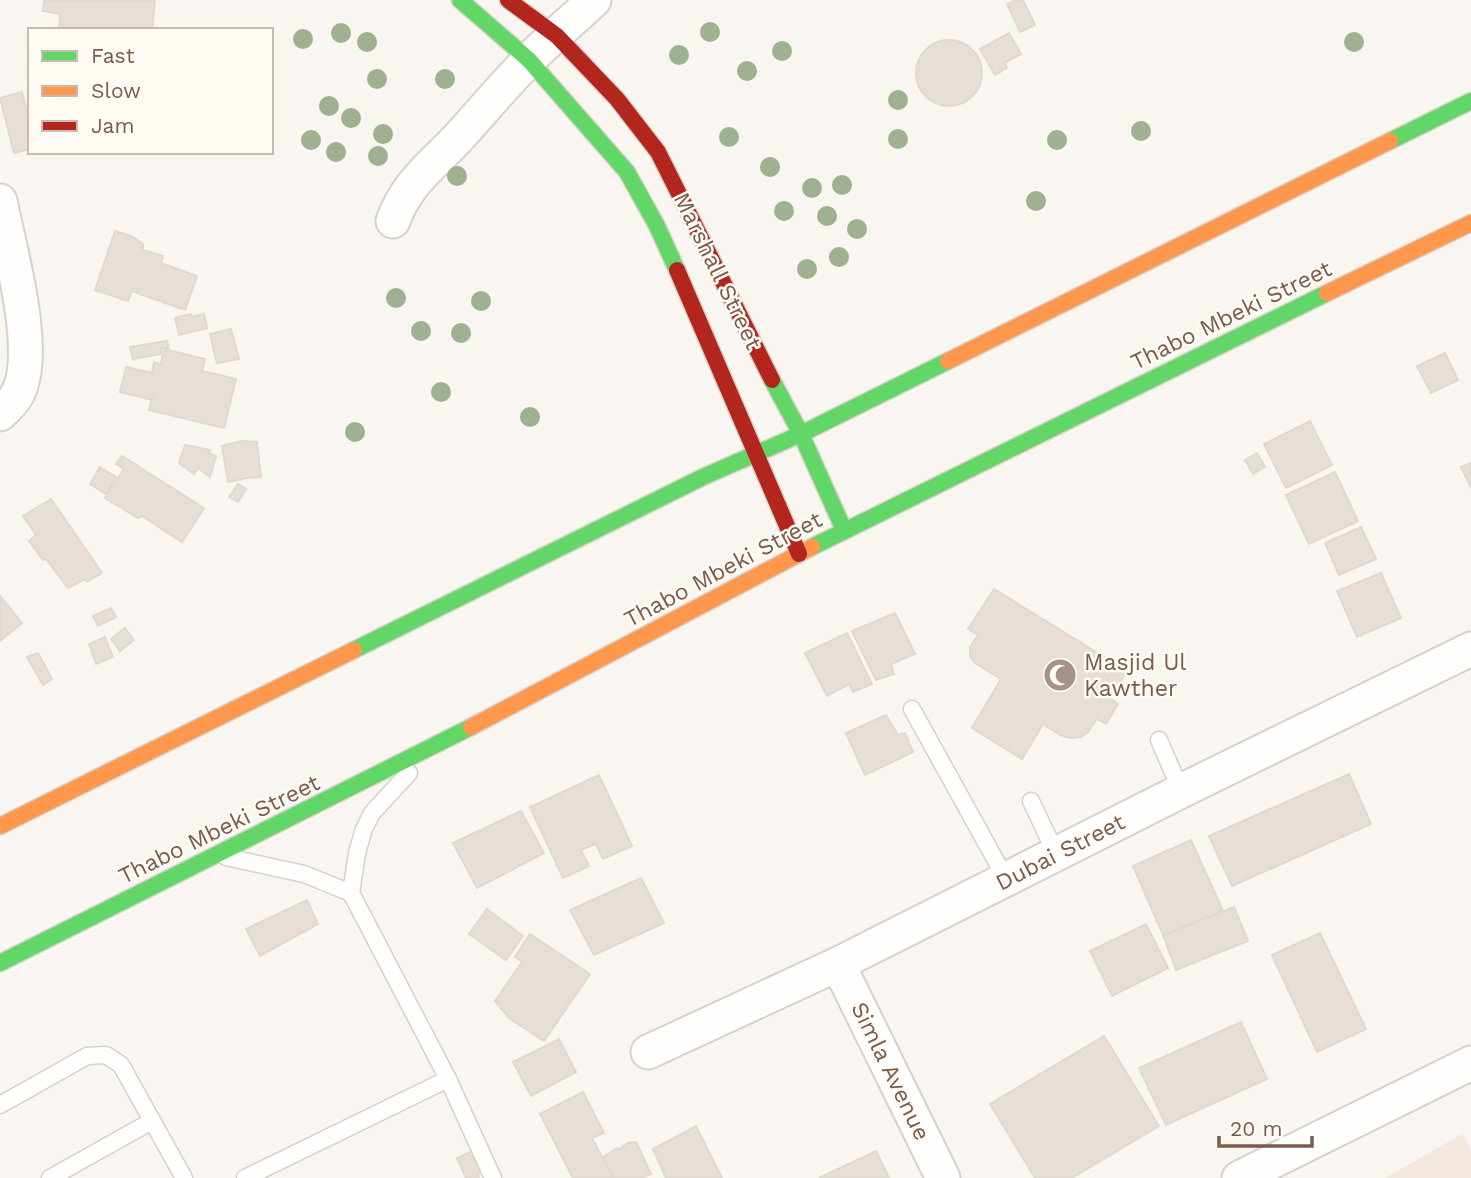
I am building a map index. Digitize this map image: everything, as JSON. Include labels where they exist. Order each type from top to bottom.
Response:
[{"type":"main road","name":"Marshall Street","points":[[460,0],[529,60],[627,172],[657,226],[679,274],[799,554]]},
{"type":"main road","name":"Marshall Street","points":[[508,0],[556,36],[617,99],[658,152],[801,434],[844,530]]},
{"type":"main road","points":[[0,826],[1471,102]]},
{"type":"main road","name":"Thabo Mbeki Street","points":[[0,963],[432,748],[844,530],[1471,223]]},
{"type":"street","points":[[393,221],[398,206],[412,184],[456,141],[529,60],[594,0]]},
{"type":"street","points":[[0,201],[22,312],[26,354],[16,398],[0,414]]},
{"type":"street","name":"Dubai Street","points":[[648,1052],[838,964],[1471,649]]},
{"type":"street","name":"Simla Avenue","points":[[838,964],[943,1178]]},
{"type":"street","points":[[1239,1178],[1471,1063]]},
{"type":"lane","points":[[912,709],[1006,880]]},
{"type":"lane","points":[[1159,740],[1181,791]]},
{"type":"lane","points":[[432,748],[372,813],[357,853],[352,893],[448,1079],[493,1178]]},
{"type":"lane","points":[[1031,801],[1056,855]]},
{"type":"lane","points":[[217,855],[304,874],[352,893]]},
{"type":"lane","points":[[0,1105],[87,1056],[106,1055],[121,1065],[184,1178]]},
{"type":"lane","points":[[245,1178],[448,1079]]},
{"type":"lane","points":[[50,1178],[152,1121]]},
{"type":"shaded area","points":[[1462,1134],[1471,1150],[1471,1178],[1385,1178]]},
{"type":"building","points":[[44,0],[155,0],[152,28],[59,28],[60,14],[43,11]]},
{"type":"building","points":[[1023,0],[1035,25],[1020,32],[1007,4]]},
{"type":"building","points":[[1009,33],[1021,54],[1005,63],[1007,68],[995,75],[980,49]]},
{"type":"building","points":[[943,40],[955,40],[973,49],[980,60],[980,86],[973,97],[962,104],[943,106],[930,101],[921,92],[916,79],[916,67],[921,54],[930,45]]},
{"type":"building","points":[[22,92],[28,115],[28,150],[14,153],[0,98]]},
{"type":"building","points":[[115,231],[133,237],[143,244],[143,250],[163,256],[161,263],[197,276],[185,310],[132,291],[128,301],[95,290]]},
{"type":"building","points":[[191,314],[192,317],[204,314],[207,328],[179,335],[175,318]]},
{"type":"building","points":[[231,329],[239,359],[217,363],[210,334]]},
{"type":"building","points":[[167,341],[169,348],[161,348],[161,354],[133,359],[130,347]]},
{"type":"building","points":[[164,349],[205,359],[202,371],[236,379],[224,428],[149,410],[152,400],[120,392],[126,367],[152,373],[154,362],[161,364]]},
{"type":"building","points":[[1445,353],[1458,380],[1431,393],[1417,366]]},
{"type":"building","points":[[1310,421],[1332,465],[1286,488],[1264,444]]},
{"type":"building","points":[[241,441],[257,442],[261,477],[228,482],[222,446]]},
{"type":"building","points":[[185,445],[210,450],[208,453],[216,456],[210,477],[198,468],[194,474],[179,463]]},
{"type":"building","points":[[1257,453],[1265,467],[1253,474],[1245,460]]},
{"type":"building","points":[[122,456],[204,508],[182,542],[142,516],[138,518],[105,498],[124,469],[116,464]]},
{"type":"building","points":[[1471,463],[1471,488],[1461,467]]},
{"type":"building","points":[[100,467],[116,477],[106,494],[90,484]]},
{"type":"building","points":[[1335,472],[1358,521],[1309,544],[1286,495]]},
{"type":"building","points":[[238,484],[246,489],[238,502],[229,497]]},
{"type":"building","points":[[51,499],[102,573],[87,582],[85,579],[68,588],[29,541],[36,535],[23,516]]},
{"type":"building","points":[[1361,527],[1376,559],[1339,575],[1325,543]]},
{"type":"building","points":[[1381,573],[1401,618],[1357,637],[1337,591]]},
{"type":"building","name":"Masjid Ul Kawther","points":[[994,589],[1127,671],[1110,698],[1118,704],[1106,724],[1097,719],[1088,732],[1081,737],[1071,738],[1062,736],[1043,724],[1022,759],[972,728],[1001,679],[975,663],[970,656],[970,647],[978,635],[968,629]]},
{"type":"building","points":[[0,596],[22,623],[0,641]]},
{"type":"building","points":[[111,608],[116,617],[98,626],[93,616]]},
{"type":"building","points":[[895,613],[915,654],[891,664],[894,674],[876,680],[852,631]]},
{"type":"building","points":[[125,628],[134,640],[120,651],[111,639]]},
{"type":"building","points":[[847,633],[872,684],[853,692],[849,684],[827,696],[805,653]]},
{"type":"building","points":[[105,637],[113,657],[96,664],[89,644]]},
{"type":"building","points":[[38,653],[52,679],[43,685],[27,657]]},
{"type":"building","points":[[886,715],[898,735],[905,733],[913,752],[865,775],[846,733]]},
{"type":"building","points":[[1349,774],[1371,824],[1232,886],[1209,836]]},
{"type":"building","points":[[599,775],[632,846],[603,859],[596,844],[581,850],[589,866],[563,878],[530,807]]},
{"type":"building","points":[[521,811],[544,853],[477,888],[453,843]]},
{"type":"building","points":[[1191,840],[1223,911],[1163,935],[1133,866]]},
{"type":"building","points":[[641,878],[664,923],[594,955],[570,910]]},
{"type":"building","points":[[307,900],[318,924],[260,956],[246,929]]},
{"type":"building","points":[[1234,907],[1248,941],[1176,970],[1163,935]]},
{"type":"building","points":[[487,909],[523,936],[506,960],[469,934]]},
{"type":"building","points":[[1146,924],[1168,968],[1112,996],[1090,951]]},
{"type":"building","points":[[1320,933],[1366,1029],[1317,1052],[1272,955]]},
{"type":"building","points":[[530,934],[590,974],[544,1041],[509,1018],[495,1001],[522,962],[515,957]]},
{"type":"building","points":[[1241,1022],[1267,1079],[1166,1125],[1139,1068]]},
{"type":"building","points":[[1104,1036],[1159,1126],[1072,1178],[1035,1178],[990,1104]]},
{"type":"building","points":[[559,1039],[576,1072],[531,1096],[513,1062]]},
{"type":"building","points":[[583,1092],[604,1133],[592,1138],[613,1178],[573,1178],[540,1114]]},
{"type":"building","points":[[696,1126],[722,1178],[666,1178],[653,1149]]},
{"type":"building","points":[[636,1142],[651,1174],[641,1178],[614,1178],[603,1157],[627,1143]]},
{"type":"building","points":[[472,1151],[481,1173],[479,1178],[466,1178],[457,1158]]},
{"type":"building","points":[[876,1151],[889,1178],[819,1178]]},
{"type":"traffic: fast","points":[[460,0],[529,60],[627,172],[657,226],[677,270]]},
{"type":"traffic: fast","points":[[1390,141],[1471,101]]},
{"type":"traffic: fast","points":[[812,547],[1327,293]]},
{"type":"traffic: fast","points":[[354,650],[703,477],[801,434],[948,361]]},
{"type":"traffic: fast","points":[[772,380],[801,434],[844,530]]},
{"type":"traffic: fast","points":[[0,963],[471,727]]},
{"type":"traffic: slow","points":[[948,361],[1390,141]]},
{"type":"traffic: slow","points":[[1327,293],[1471,223]]},
{"type":"traffic: slow","points":[[471,727],[812,547]]},
{"type":"traffic: slow","points":[[0,826],[354,650]]},
{"type":"traffic: jam","points":[[508,0],[557,36],[617,99],[658,152],[772,380]]},
{"type":"traffic: jam","points":[[677,270],[799,554]]},
{"type":"place","name":"Masjid Ul Kawther","points":[[1060,675]]}]
